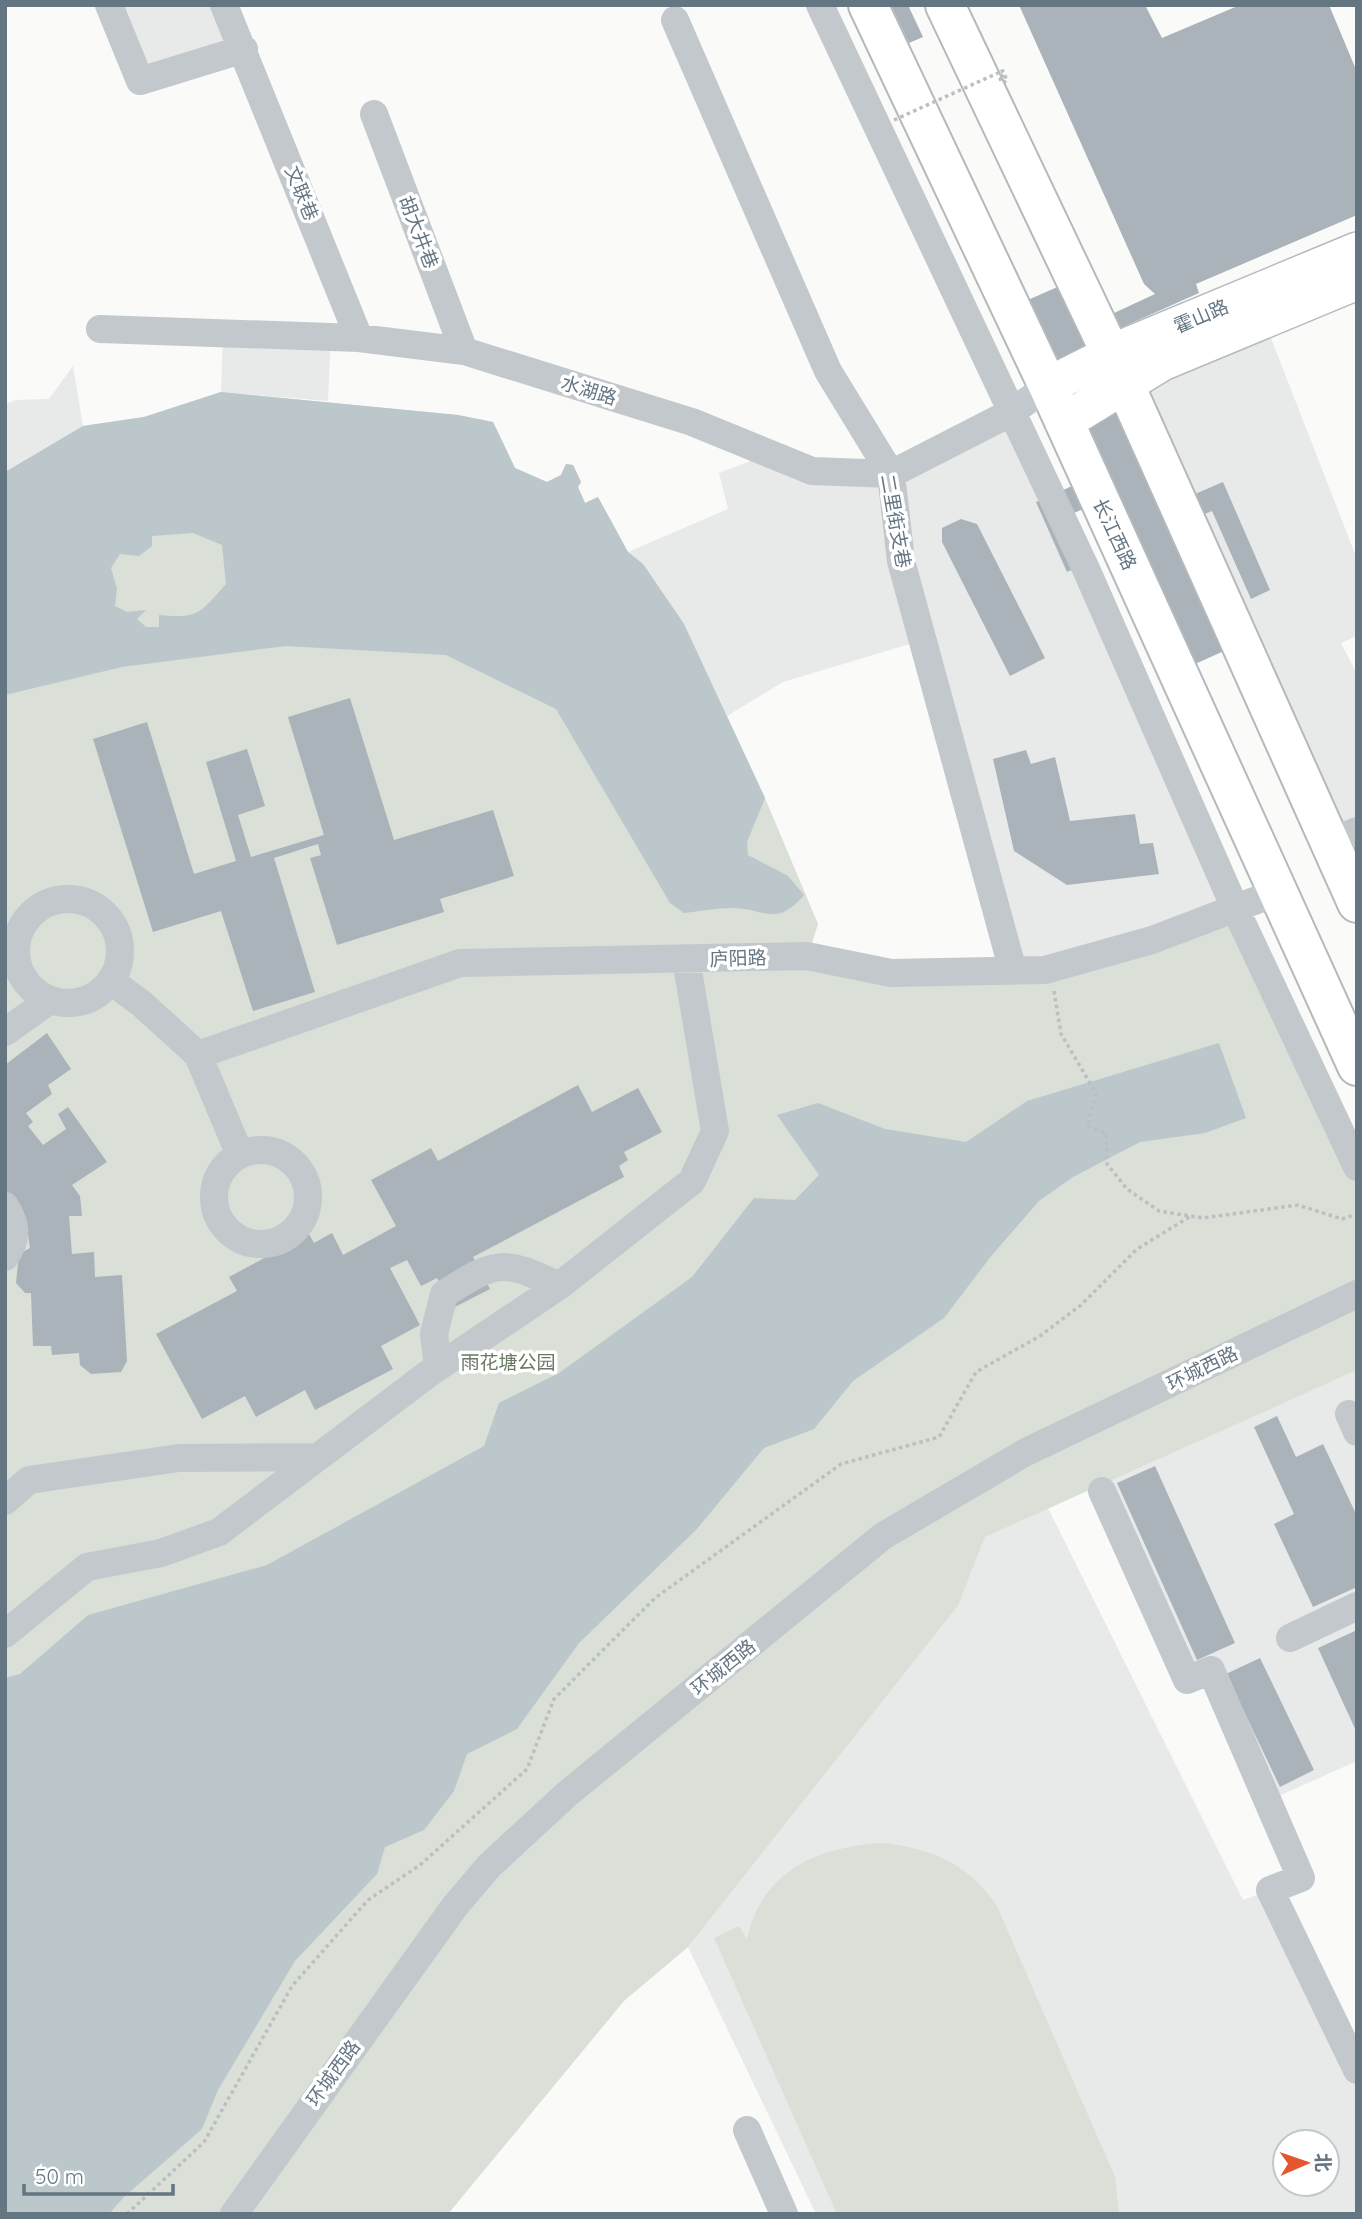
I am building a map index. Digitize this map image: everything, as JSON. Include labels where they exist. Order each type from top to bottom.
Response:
[{"type":"highway","name":"长江西路","points":[[868,5],[1048,386],[1357,1066]]},
{"type":"highway","points":[[945,5],[1123,366],[1343,837],[1357,903]]},
{"type":"main road","name":"霍山路","points":[[1064,422],[1123,366],[1357,251]]},
{"type":"main road","name":"霍山路","points":[[1048,386],[1123,366],[1161,362],[1357,281]]},
{"type":"street","points":[[109,5],[140,81],[244,49]]},
{"type":"street","name":"文联巷","points":[[224,5],[359,338]]},
{"type":"street","points":[[820,5],[1091,582],[1236,908],[1357,1167]]},
{"type":"street","points":[[961,5],[1123,366]]},
{"type":"street","name":"二里街支巷","points":[[675,20],[828,371],[891,474],[901,561],[1013,971]]},
{"type":"street","name":"胡大井巷","points":[[374,114],[464,351]]},
{"type":"street","name":"水湖路","points":[[100,329],[359,338],[464,351],[692,422],[812,471],[891,474],[1012,412],[1048,386]]},
{"type":"street","points":[[1343,837],[1357,871]]},
{"type":"street","name":"庐阳路","points":[[198,1055],[460,963],[807,956],[891,973],[1045,970],[1153,940],[1278,892]]},
{"type":"street","points":[[60,898],[78,899],[94,905],[112,923],[120,948],[118,965],[111,981],[99,993],[84,1001],[66,1004],[50,1000],[34,992],[23,979],[16,963],[15,946],[20,929],[30,914],[44,904],[60,898]]},
{"type":"street","points":[[5,1633],[87,1567],[162,1553],[219,1532],[438,1367],[559,1286],[692,1181],[716,1131],[686,960]]},
{"type":"street","points":[[111,981],[142,1004],[198,1055],[240,1155]]},
{"type":"street","points":[[5,1032],[50,1000]]},
{"type":"street","points":[[5,1206],[16,1224],[13,1245],[5,1257]]},
{"type":"street","points":[[438,1367],[434,1334],[444,1294],[482,1269],[518,1266],[559,1286]]},
{"type":"street","name":"环城西路","points":[[234,2214],[455,1906],[489,1866],[567,1794],[883,1536],[1026,1452],[1357,1294]]},
{"type":"street","points":[[5,1501],[29,1480],[179,1458],[317,1457]]},
{"type":"street","points":[[1102,1491],[1186,1680],[1211,1670],[1301,1878],[1270,1890],[1357,2070]]},
{"type":"street","points":[[1290,1639],[1357,1606]]},
{"type":"street","points":[[747,2130],[784,2214]]},
{"type":"path","points":[[894,120],[998,73],[1002,83],[1007,80],[1003,71],[1000,72],[1003,78]]},
{"type":"path","points":[[1045,970],[1057,996],[1061,1034],[1096,1093],[1087,1126],[1106,1133],[1107,1164],[1127,1189],[1159,1211],[1203,1218],[1298,1205],[1342,1219],[1357,1214]]},
{"type":"path","points":[[127,2214],[204,2142],[292,1986],[368,1900],[420,1865],[527,1769],[554,1699],[655,1598],[841,1464],[939,1437],[976,1372],[1040,1336],[1081,1305],[1137,1249],[1191,1216]]},
{"type":"shaded area","points":[[109,5],[224,5],[244,49],[140,81]]},
{"type":"shaded area","points":[[1264,320],[1357,559],[1357,636],[1341,643],[1357,674],[1357,831],[1341,837],[1134,379]]},
{"type":"shaded area","points":[[223,334],[331,337],[328,401],[221,392]]},
{"type":"shaded area","points":[[73,366],[83,426],[5,472],[5,404],[16,400],[49,399]]},
{"type":"shaded area","points":[[221,392],[458,415],[493,422],[515,468],[547,482],[561,475],[566,464],[573,465],[581,482],[578,487],[585,503],[598,497],[628,552],[643,564],[684,624],[765,798],[747,842],[748,855],[788,876],[804,895],[779,914],[734,908],[684,913],[670,903],[556,709],[446,655],[286,646],[122,667],[5,695],[5,472],[83,426],[144,417]],"holes":[[[193,533],[222,545],[226,584],[198,612],[183,616],[159,615],[159,627],[146,627],[137,619],[146,610],[127,612],[115,606],[117,589],[111,568],[120,554],[139,556],[152,546],[152,536]]]},
{"type":"shaded area","points":[[1012,412],[1235,908],[1013,971],[923,640],[783,682],[727,716],[684,624],[628,552],[728,509],[719,473],[769,454],[891,474]]},
{"type":"shaded area","points":[[1219,1043],[1246,1118],[1205,1133],[1140,1142],[1073,1177],[1039,1201],[992,1255],[944,1318],[853,1381],[814,1429],[764,1448],[696,1530],[579,1643],[517,1729],[467,1754],[454,1791],[424,1830],[385,1847],[377,1874],[295,1961],[218,2090],[202,2129],[124,2197],[109,2214],[5,2214],[5,1678],[20,1674],[88,1615],[267,1565],[484,1446],[499,1403],[559,1373],[692,1277],[754,1198],[795,1200],[819,1175],[777,1115],[818,1103],[885,1129],[966,1142],[1027,1101]]},
{"type":"shaded area","points":[[1357,1370],[1357,1761],[1268,1801],[1211,1671],[1187,1680],[1100,1483]]},
{"type":"shaded area","points":[[1048,1508],[1243,1900],[1270,1890],[1357,2070],[1357,2214],[816,2214],[688,1947],[958,1606],[985,1537]]},
{"type":"green space","name":"雨花塘公园","points":[[221,392],[458,415],[493,422],[515,468],[547,482],[561,475],[566,464],[573,465],[581,482],[578,487],[585,503],[598,497],[628,552],[643,564],[684,624],[765,798],[818,924],[808,956],[1045,970],[1235,908],[1357,1167],[1357,1370],[985,1537],[958,1606],[688,1947],[624,2001],[448,2214],[5,2214],[5,472],[83,426],[144,417]]},
{"type":"green space","points":[[884,1843],[918,1849],[948,1861],[974,1879],[997,1906],[1115,2177],[1119,2214],[837,2214],[714,1938],[739,1926],[747,1939],[755,1915],[766,1895],[780,1879],[797,1866],[816,1856],[837,1850]]},
{"type":"building","points":[[891,5],[908,5],[923,37],[909,43]]},
{"type":"building","points":[[1019,5],[1145,5],[1162,38],[1240,5],[1329,5],[1357,72],[1357,215],[1196,284],[1199,293],[1107,334],[1181,500],[1223,482],[1270,590],[1251,599],[1212,511],[1190,520],[1244,642],[1166,677],[1090,506],[1067,516],[1088,562],[1067,572],[1036,502],[1081,482],[1005,310],[1080,277],[1099,320],[1155,294],[1144,284]]},
{"type":"building","points":[[961,519],[977,524],[1045,658],[1010,676],[942,542],[942,528]]},
{"type":"building","points":[[350,698],[394,840],[493,810],[514,876],[440,899],[444,912],[337,945],[310,858],[321,855],[318,844],[274,858],[315,992],[253,1011],[221,911],[153,932],[93,739],[147,722],[194,874],[236,861],[206,762],[247,749],[265,806],[238,815],[251,857],[324,835],[288,717]]},
{"type":"building","points":[[1026,750],[1031,764],[1055,757],[1070,821],[1135,814],[1140,844],[1153,843],[1159,874],[1067,885],[1014,851],[993,759]]},
{"type":"building","points":[[47,1033],[71,1069],[48,1085],[52,1094],[26,1113],[33,1122],[28,1126],[43,1145],[66,1129],[58,1114],[68,1107],[107,1162],[72,1185],[80,1196],[82,1216],[69,1216],[72,1254],[94,1252],[95,1277],[122,1275],[127,1361],[121,1372],[91,1374],[80,1365],[79,1353],[52,1355],[51,1346],[33,1346],[31,1293],[25,1293],[16,1283],[19,1254],[30,1248],[26,1220],[5,1206],[5,1065]]},
{"type":"building","points":[[578,1085],[592,1112],[638,1088],[662,1132],[624,1152],[628,1160],[619,1166],[624,1177],[473,1257],[490,1289],[453,1308],[437,1278],[421,1286],[407,1260],[390,1268],[420,1325],[381,1346],[393,1369],[315,1410],[305,1390],[256,1417],[245,1396],[202,1419],[156,1334],[237,1291],[229,1277],[309,1234],[314,1243],[332,1233],[343,1255],[396,1226],[371,1180],[431,1148],[438,1161]]},
{"type":"building","points":[[1277,1416],[1296,1457],[1323,1444],[1357,1516],[1357,1587],[1313,1607],[1274,1524],[1294,1514],[1254,1427]]},
{"type":"building","points":[[1155,1466],[1235,1643],[1197,1660],[1117,1483]]},
{"type":"building","points":[[1357,1630],[1357,1733],[1318,1648]]},
{"type":"building","points":[[1260,1658],[1314,1770],[1280,1787],[1226,1674]]}]
